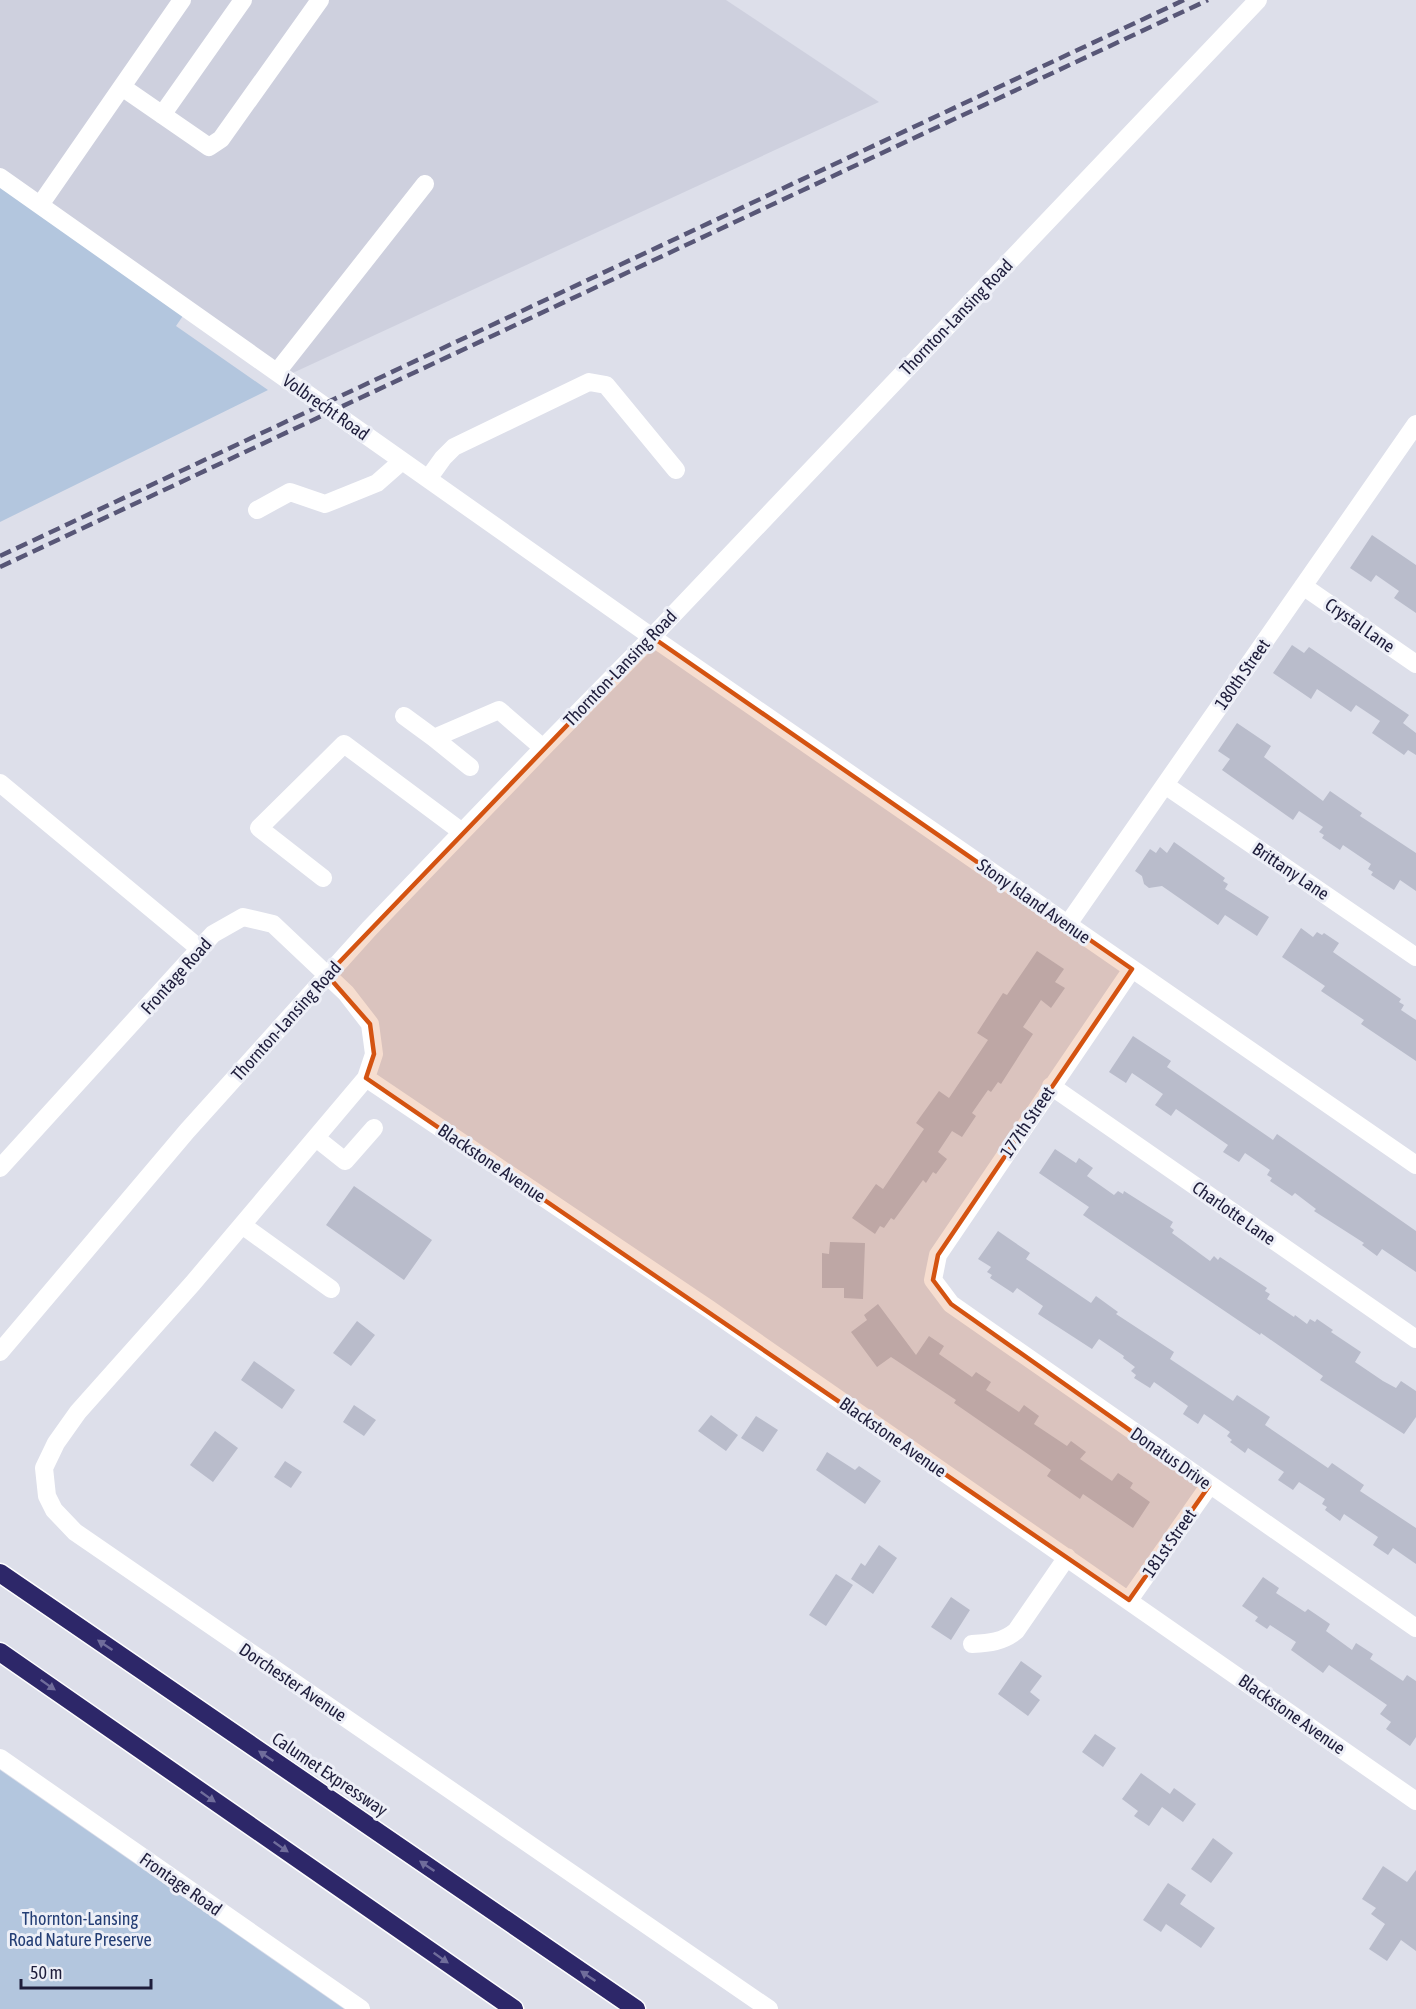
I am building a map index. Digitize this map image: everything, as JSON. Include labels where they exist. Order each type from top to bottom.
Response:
[{"type":"highway","name":"Calumet Expressway","points":[[0,1573],[636,2009]]},
{"type":"highway","points":[[0,1652],[514,2009]]},
{"type":"street","points":[[40,206],[182,0]]},
{"type":"street","points":[[162,114],[243,0]]},
{"type":"street","points":[[122,87],[209,147],[213,146],[222,139],[320,0]]},
{"type":"street","name":"Thornton-Lansing Road","points":[[0,1352],[187,1131],[327,975],[1258,0]]},
{"type":"street","name":"Volbrecht Road","points":[[0,177],[652,637]]},
{"type":"street","points":[[277,372],[425,184]]},
{"type":"street","points":[[428,479],[454,447],[589,382],[606,386],[676,470]]},
{"type":"street","name":"180th Street","points":[[1068,924],[1416,424]]},
{"type":"street","points":[[257,510],[290,492],[325,504],[377,483],[402,461]]},
{"type":"street","name":"Crystal Lane","points":[[1303,586],[1416,664]]},
{"type":"street","name":"Stony Island Avenue","points":[[652,637],[1416,1165]]},
{"type":"street","points":[[434,738],[498,710],[543,748]]},
{"type":"street","points":[[404,716],[470,767]]},
{"type":"street","points":[[323,878],[259,828],[344,744],[462,832]]},
{"type":"street","points":[[0,783],[200,949]]},
{"type":"street","name":"Brittany Lane","points":[[1165,785],[1416,957]]},
{"type":"street","name":"Frontage Road","points":[[0,1168],[213,934],[243,917],[273,924],[346,993],[370,1024],[374,1054],[366,1078],[193,1283]]},
{"type":"street","name":"177th Street","points":[[933,1280],[938,1255],[1132,969]]},
{"type":"street","name":"Blackstone Avenue","points":[[366,1078],[709,1309],[1416,1801]]},
{"type":"street","name":"Charlotte Lane","points":[[1051,1086],[1416,1339]]},
{"type":"street","points":[[316,1138],[345,1161],[374,1128]]},
{"type":"street","points":[[242,1225],[331,1289]]},
{"type":"street","name":"Donatus Drive","points":[[933,1280],[951,1304],[1209,1486],[1416,1628]]},
{"type":"street","name":"Dorchester Avenue","points":[[193,1283],[78,1412],[56,1443],[44,1468],[47,1496],[54,1510],[75,1532],[769,2009]]},
{"type":"street","name":"181st Street","points":[[1129,1600],[1209,1486]]},
{"type":"street","points":[[972,1644],[1007,1638],[1016,1630],[1068,1557]]},
{"type":"street","name":"Frontage Road","points":[[0,1758],[362,2009]]},
{"type":"highlighted area","points":[[652,637],[1132,969],[938,1255],[933,1280],[951,1304],[1209,1486],[1129,1600],[366,1078],[374,1054],[370,1024],[327,975]]},
{"type":"shaded area","points":[[0,0],[726,0],[879,102],[284,377],[0,178]]},
{"type":"green space","points":[[0,172],[191,304],[176,326],[268,390],[0,522]]},
{"type":"green space","name":"Thornton-Lansing Road Nature Preserve","points":[[0,1770],[344,2009],[0,2009]]},
{"type":"building","points":[[1372,535],[1416,565],[1416,613],[1394,598],[1399,591],[1376,575],[1371,582],[1350,568]]},
{"type":"building","points":[[1292,645],[1304,653],[1309,647],[1409,715],[1403,723],[1416,733],[1416,755],[1408,750],[1404,755],[1372,733],[1380,721],[1356,705],[1351,712],[1317,689],[1311,699],[1273,673]]},
{"type":"building","points":[[1237,723],[1271,746],[1264,757],[1323,801],[1330,791],[1362,813],[1360,816],[1416,853],[1416,891],[1400,880],[1394,890],[1371,875],[1373,872],[1368,869],[1371,864],[1343,845],[1340,850],[1322,838],[1324,835],[1319,832],[1323,827],[1299,811],[1293,820],[1222,770],[1230,759],[1218,751]]},
{"type":"building","points":[[1174,842],[1225,878],[1223,881],[1228,884],[1225,889],[1269,917],[1257,936],[1225,915],[1218,925],[1162,886],[1149,888],[1144,884],[1142,876],[1135,871],[1150,849],[1156,853],[1160,847],[1167,853]]},
{"type":"building","points":[[1301,928],[1313,937],[1317,932],[1322,935],[1324,933],[1339,943],[1333,952],[1401,999],[1399,1002],[1404,1005],[1401,1010],[1416,1020],[1416,1061],[1361,1024],[1364,1020],[1321,991],[1325,986],[1282,957]]},
{"type":"building","points":[[1037,951],[1064,969],[1055,982],[1065,988],[1051,1008],[1041,1000],[1023,1027],[1033,1034],[1001,1084],[998,1082],[991,1092],[988,1090],[972,1113],[976,1116],[962,1137],[952,1131],[938,1152],[947,1159],[936,1174],[933,1172],[926,1183],[923,1180],[894,1220],[891,1218],[884,1228],[880,1226],[875,1234],[852,1218],[876,1184],[883,1189],[924,1129],[916,1123],[939,1091],[949,1098],[988,1040],[977,1033],[1003,993],[1007,995]]},
{"type":"building","points":[[1133,1036],[1171,1061],[1167,1067],[1273,1140],[1277,1134],[1416,1231],[1416,1272],[1382,1249],[1377,1256],[1362,1245],[1364,1243],[1314,1211],[1316,1209],[1295,1193],[1292,1196],[1270,1181],[1272,1178],[1267,1175],[1270,1170],[1245,1153],[1239,1162],[1223,1152],[1228,1145],[1176,1109],[1171,1116],[1155,1105],[1163,1094],[1132,1073],[1126,1083],[1109,1072]]},
{"type":"building","points":[[1055,1149],[1076,1163],[1079,1158],[1093,1168],[1087,1176],[1114,1195],[1118,1191],[1123,1194],[1124,1191],[1173,1222],[1170,1227],[1174,1230],[1172,1233],[1210,1261],[1214,1256],[1218,1260],[1220,1257],[1267,1288],[1265,1291],[1270,1294],[1267,1299],[1294,1317],[1295,1315],[1307,1324],[1310,1319],[1315,1322],[1317,1319],[1333,1330],[1331,1332],[1361,1352],[1355,1362],[1383,1381],[1396,1388],[1401,1381],[1416,1391],[1416,1417],[1404,1434],[1320,1380],[1323,1376],[1261,1333],[1260,1335],[1083,1215],[1089,1207],[1039,1173]]},
{"type":"building","points":[[354,1186],[432,1240],[404,1280],[326,1225]]},
{"type":"building","points":[[998,1231],[1030,1253],[1026,1259],[1091,1303],[1096,1296],[1118,1312],[1116,1314],[1174,1352],[1170,1359],[1233,1401],[1237,1395],[1270,1417],[1265,1425],[1328,1468],[1332,1463],[1364,1485],[1360,1491],[1416,1528],[1416,1564],[1393,1548],[1388,1555],[1373,1545],[1378,1537],[1344,1514],[1340,1521],[1325,1510],[1327,1507],[1322,1504],[1325,1499],[1299,1482],[1293,1490],[1278,1480],[1284,1472],[1248,1448],[1245,1453],[1230,1442],[1232,1440],[1227,1436],[1230,1432],[1204,1414],[1198,1424],[1183,1414],[1188,1406],[1154,1382],[1150,1388],[1134,1378],[1136,1375],[1131,1371],[1135,1367],[1123,1358],[1124,1356],[1099,1339],[1092,1349],[1038,1314],[1043,1306],[1017,1288],[1013,1293],[990,1278],[992,1275],[987,1272],[991,1267],[978,1259]]},
{"type":"building","points":[[830,1242],[865,1243],[863,1299],[844,1298],[844,1288],[822,1288],[822,1253],[829,1254]]},
{"type":"building","points":[[878,1304],[916,1355],[929,1336],[944,1346],[939,1354],[972,1377],[976,1372],[991,1382],[986,1390],[1019,1412],[1024,1405],[1039,1416],[1034,1424],[1067,1446],[1071,1441],[1086,1452],[1080,1459],[1112,1481],[1118,1473],[1133,1483],[1130,1488],[1150,1502],[1133,1528],[1083,1494],[1080,1499],[1047,1476],[1051,1470],[954,1403],[956,1400],[891,1357],[877,1367],[851,1332],[867,1320],[864,1315]]},
{"type":"building","points":[[357,1321],[375,1335],[351,1366],[333,1353]]},
{"type":"building","points":[[254,1361],[295,1390],[282,1409],[241,1380]]},
{"type":"building","points":[[354,1405],[376,1420],[364,1436],[343,1422]]},
{"type":"building","points":[[711,1415],[738,1435],[726,1451],[698,1431]]},
{"type":"building","points":[[756,1416],[778,1430],[763,1452],[741,1438]]},
{"type":"building","points":[[215,1431],[238,1448],[213,1482],[190,1465]]},
{"type":"building","points":[[827,1452],[855,1470],[859,1466],[881,1481],[865,1504],[816,1470]]},
{"type":"building","points":[[285,1461],[302,1472],[291,1488],[274,1477]]},
{"type":"building","points":[[879,1545],[897,1558],[873,1594],[851,1579],[861,1563],[865,1566]]},
{"type":"building","points":[[836,1574],[853,1585],[826,1626],[809,1615]]},
{"type":"building","points":[[1263,1577],[1279,1588],[1276,1593],[1305,1612],[1308,1609],[1330,1624],[1326,1631],[1352,1650],[1356,1643],[1373,1654],[1370,1659],[1403,1681],[1407,1675],[1416,1681],[1416,1737],[1410,1746],[1386,1729],[1391,1722],[1380,1714],[1387,1705],[1329,1665],[1323,1673],[1291,1650],[1296,1642],[1270,1625],[1267,1629],[1255,1621],[1258,1617],[1242,1606]]},
{"type":"building","points":[[951,1597],[970,1610],[951,1640],[931,1627]]},
{"type":"building","points":[[1021,1661],[1042,1676],[1030,1692],[1040,1700],[1028,1716],[998,1694]]},
{"type":"building","points":[[1095,1734],[1116,1748],[1103,1767],[1082,1752]]},
{"type":"building","points":[[1141,1773],[1170,1794],[1174,1788],[1196,1804],[1183,1822],[1162,1807],[1149,1826],[1134,1816],[1138,1811],[1122,1799]]},
{"type":"building","points":[[1213,1838],[1233,1853],[1211,1883],[1191,1869]]},
{"type":"building","points":[[1383,1866],[1407,1882],[1416,1870],[1416,1951],[1401,1940],[1387,1961],[1369,1949],[1385,1924],[1371,1914],[1376,1908],[1362,1899]]},
{"type":"building","points":[[1168,1883],[1186,1895],[1180,1904],[1215,1928],[1201,1948],[1166,1924],[1161,1932],[1143,1920]]},
{"type":"railway","points":[[0,556],[1184,0]]},
{"type":"railway","points":[[0,567],[1208,0]]}]
